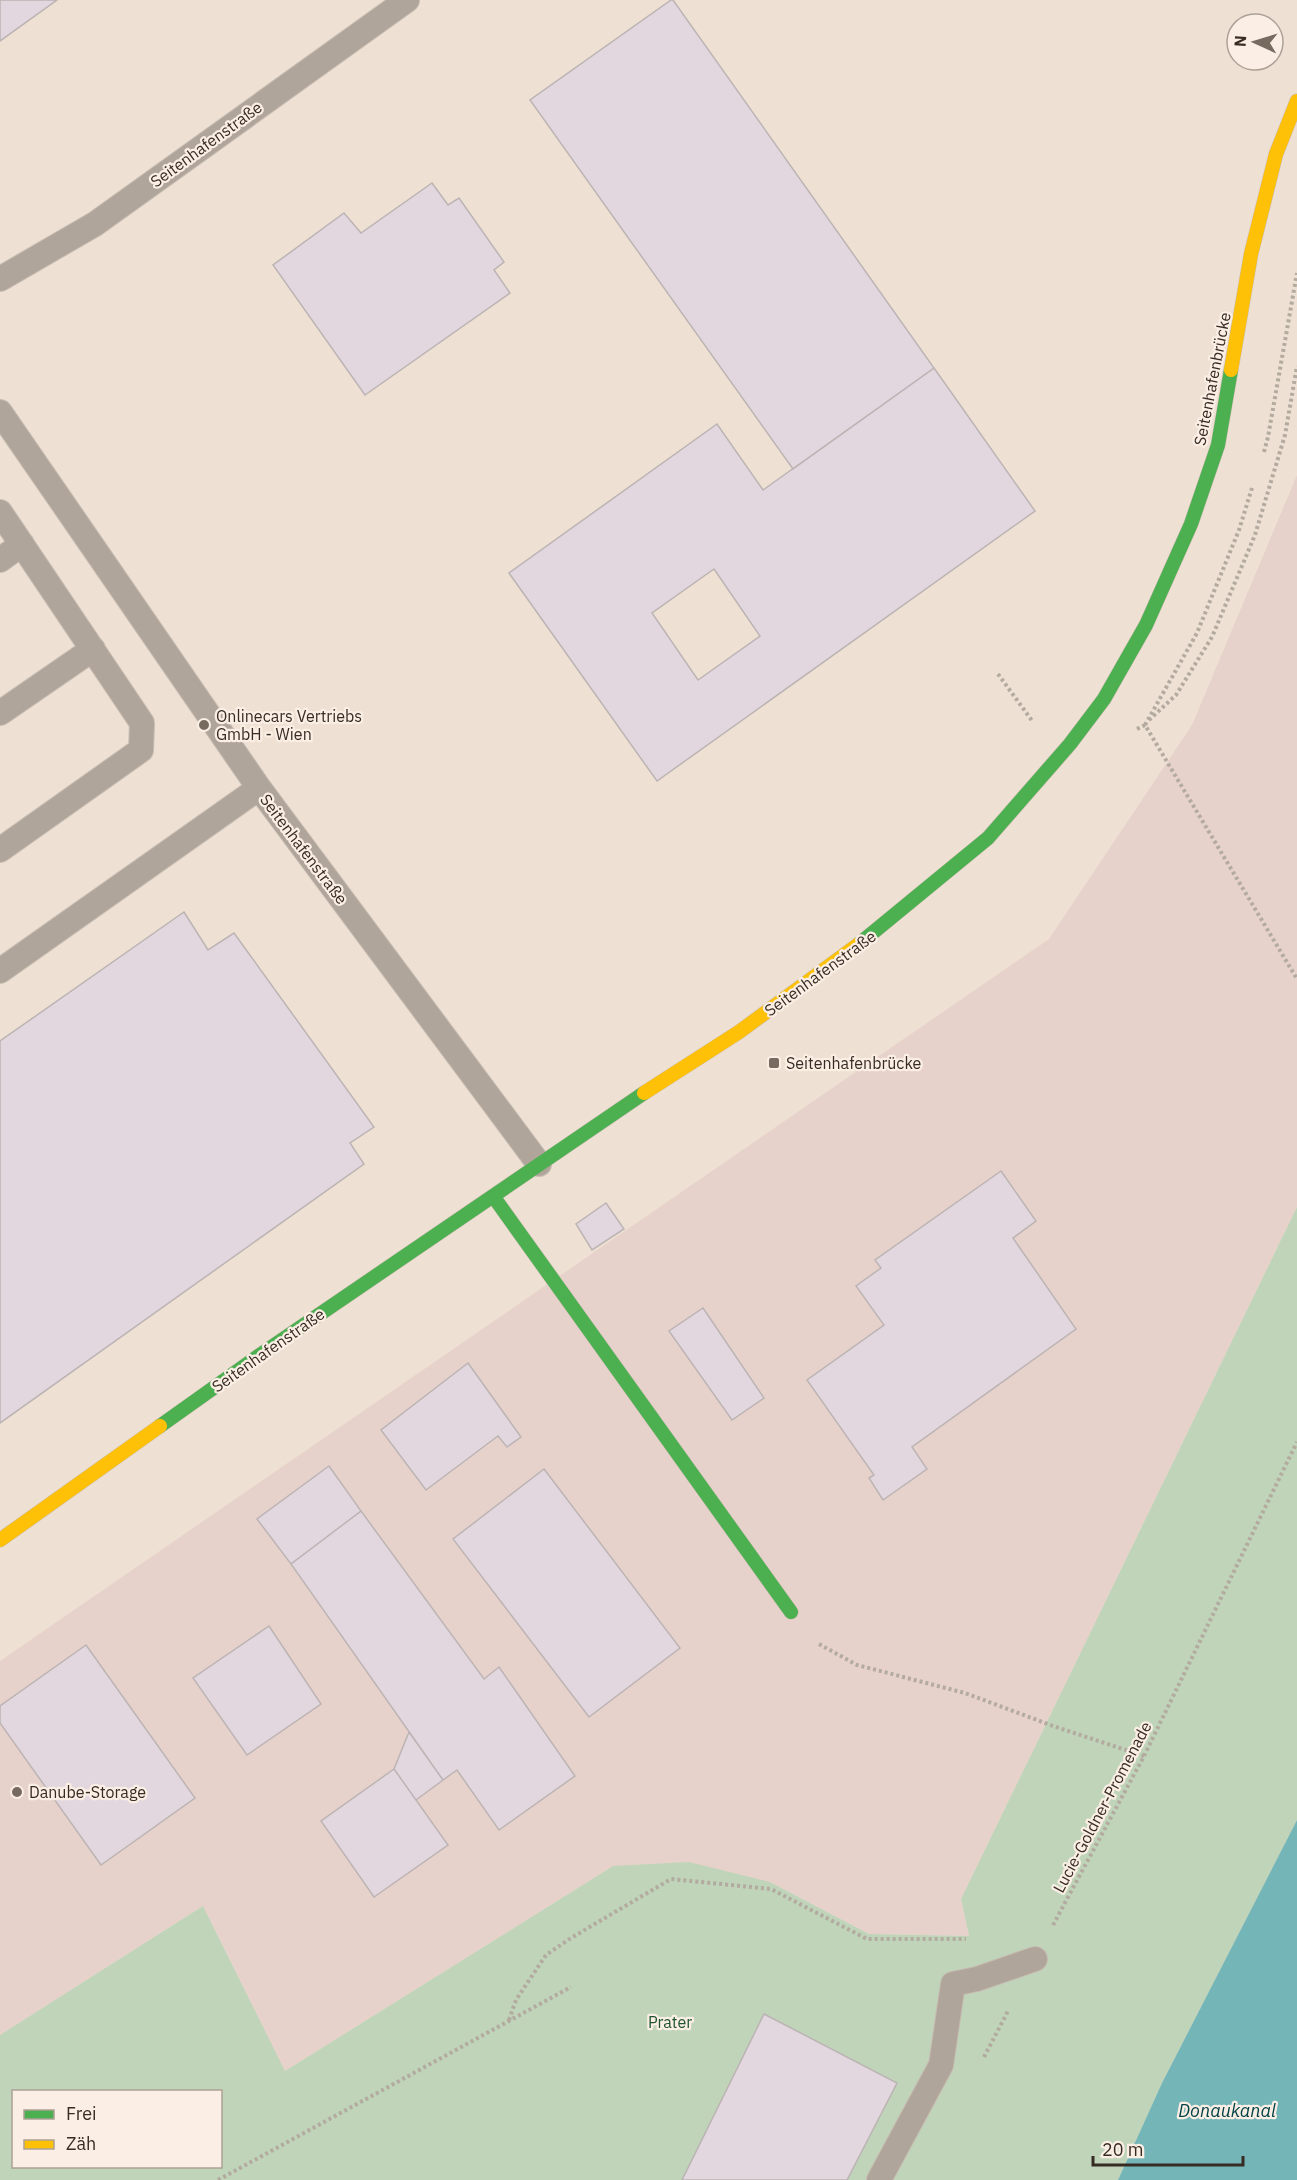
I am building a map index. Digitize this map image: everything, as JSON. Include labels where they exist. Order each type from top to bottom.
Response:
[{"type":"main road","name":"Seitenhafenbrücke","points":[[1070,744],[1104,699],[1146,625],[1191,525],[1218,445],[1251,254],[1273,165],[1297,101]]},
{"type":"main road","name":"Seitenhafenstraße","points":[[0,1540],[257,1357],[611,1115],[739,1032],[875,933],[988,838],[1070,744]]},
{"type":"main road","points":[[493,1196],[791,1612]]},
{"type":"lane","name":"Seitenhafenstraße","points":[[0,279],[94,224],[407,0]]},
{"type":"lane","points":[[0,412],[259,788]]},
{"type":"lane","points":[[0,512],[141,723],[141,750],[0,850]]},
{"type":"lane","points":[[0,560],[22,544]]},
{"type":"lane","points":[[0,713],[93,649]]},
{"type":"lane","name":"Seitenhafenstraße","points":[[0,971],[259,788],[539,1164]]},
{"type":"lane","points":[[879,2180],[940,2065],[953,1984],[977,1979],[1035,1959]]},
{"type":"path","points":[[1145,725],[1176,694],[1212,637],[1255,535],[1285,435],[1297,366]]},
{"type":"path","points":[[998,674],[1040,731],[1070,744]]},
{"type":"path","points":[[1160,752],[1297,979]]},
{"type":"path","name":"Lucie-Goldner-Promenade","points":[[980,2064],[1144,1756],[1297,1442]]},
{"type":"path","points":[[791,1612],[812,1640],[856,1665],[965,1693],[1053,1726],[1144,1756]]},
{"type":"path","points":[[509,2020],[516,2000],[546,1955],[671,1879],[771,1890],[867,1939],[976,1939]]},
{"type":"path","points":[[218,2180],[571,1987]]},
{"type":"shaded area","points":[[1297,475],[1297,1207],[961,1899],[969,1936],[869,1934],[770,1882],[613,1866],[285,2071],[203,1906],[0,2035],[0,1661],[1049,939],[1192,725]]},
{"type":"green space","name":"Prater","points":[[1297,1207],[1297,1820],[1162,2083],[1118,2180],[0,2180],[0,2035],[203,1906],[285,2071],[613,1866],[689,1862],[770,1882],[869,1934],[969,1936],[961,1899]]},
{"type":"water","name":"Donaukanal","points":[[1297,1820],[1297,2180],[1118,2180],[1162,2083]]},
{"type":"building","points":[[0,0],[57,0],[0,41]]},
{"type":"building","points":[[671,0],[934,368],[793,469],[530,100]]},
{"type":"building","points":[[432,183],[448,205],[459,198],[504,262],[494,270],[510,293],[365,395],[273,265],[344,213],[361,233]]},
{"type":"building","points":[[934,368],[1035,511],[657,781],[509,573],[717,424],[763,490]],"holes":[[[714,569],[760,636],[698,680],[652,613]]]},
{"type":"building","points":[[184,912],[208,950],[234,933],[374,1127],[350,1143],[364,1164],[0,1423],[0,1041]]},
{"type":"building","points":[[1001,1171],[1036,1221],[1013,1238],[1076,1329],[912,1447],[927,1469],[883,1500],[869,1478],[874,1475],[807,1380],[884,1325],[856,1286],[881,1268],[875,1260]]},
{"type":"building","points":[[606,1203],[624,1229],[592,1250],[576,1224]]},
{"type":"building","points":[[703,1308],[764,1398],[732,1420],[669,1331]]},
{"type":"building","points":[[468,1363],[521,1437],[507,1447],[498,1436],[426,1490],[381,1430]]},
{"type":"building","points":[[329,1466],[361,1511],[291,1564],[257,1519]]},
{"type":"building","points":[[544,1469],[680,1648],[589,1717],[453,1539]]},
{"type":"building","points":[[361,1511],[484,1679],[499,1667],[575,1776],[499,1830],[457,1770],[443,1780],[291,1564]]},
{"type":"building","points":[[269,1626],[321,1704],[247,1755],[193,1678]]},
{"type":"building","points":[[86,1645],[195,1798],[101,1865],[0,1723],[0,1706]]},
{"type":"building","points":[[409,1732],[443,1780],[416,1800],[394,1769]]},
{"type":"building","points":[[394,1769],[448,1845],[374,1897],[321,1821]]},
{"type":"building","points":[[764,2014],[897,2083],[847,2180],[682,2180]]},
{"type":"traffic: fast","points":[[859,944],[988,838],[1070,744],[1104,699],[1146,625],[1191,524],[1218,445],[1231,370]]},
{"type":"traffic: fast","points":[[160,1426],[257,1357],[644,1093]]},
{"type":"traffic: fast","points":[[493,1196],[791,1612]]},
{"type":"traffic: slow","points":[[1231,370],[1251,254],[1276,154],[1297,101]]},
{"type":"traffic: slow","points":[[644,1093],[739,1032],[859,944]]},
{"type":"traffic: slow","points":[[0,1540],[160,1426]]},
{"type":"place","name":"Onlinecars Vertriebs GmbH - Wien","points":[[204,725]]},
{"type":"place","name":"Seitenhafenbrücke","points":[[774,1063]]},
{"type":"place","name":"Danube-Storage","points":[[17,1792]]}]
